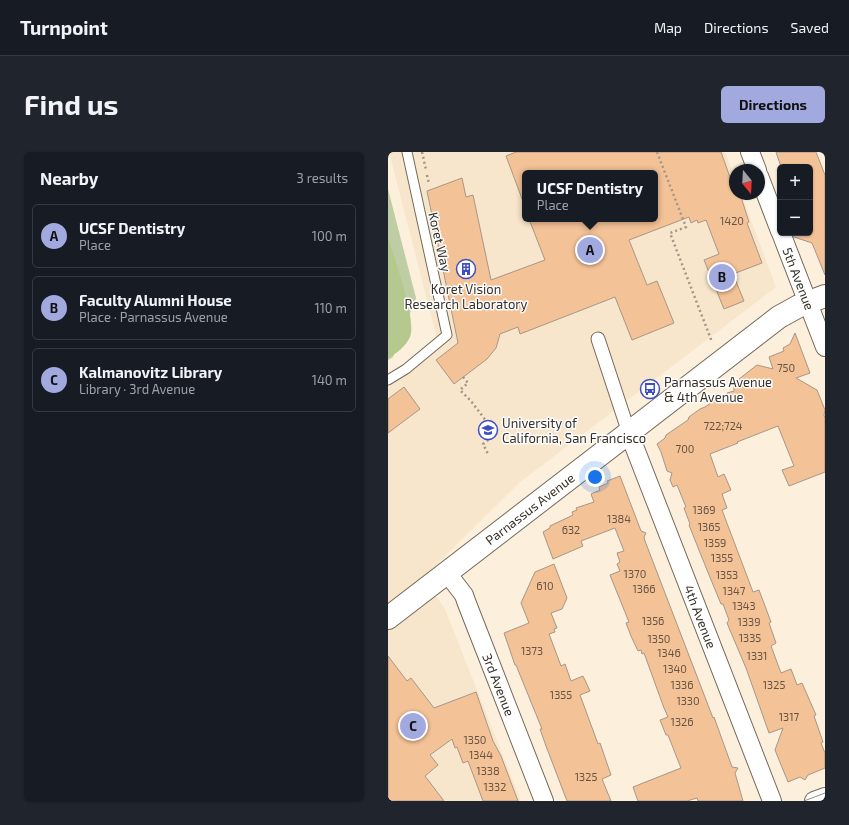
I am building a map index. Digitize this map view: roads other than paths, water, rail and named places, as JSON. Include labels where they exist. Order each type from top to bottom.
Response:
[{"type":"street","points":[[750,152],[755,164]]},
{"type":"street","name":"5th Avenue","points":[[765,192],[777,224]]},
{"type":"street","name":"5th Avenue","points":[[782,236],[816,299],[825,347]]},
{"type":"street","name":"Parnassus Avenue","points":[[388,618],[780,317],[816,299]]},
{"type":"street","points":[[598,340],[629,433]]},
{"type":"street","name":"4th Avenue","points":[[629,433],[772,801]]},
{"type":"street","name":"3rd Avenue","points":[[447,573],[464,595],[544,801]]},
{"type":"street","points":[[814,801],[825,797]]},
{"type":"lane","name":"Koret Way","points":[[388,380],[406,369],[447,335],[406,152]]},
{"type":"tram line","points":[[804,801],[825,793]]},
{"type":"place","name":"UCSF Dentistry","points":[[590,250]]},
{"type":"place","name":"Koret Vision Research Laboratory","points":[[466,269]]},
{"type":"place","name":"Faculty Alumni House","points":[[722,277]]},
{"type":"place","name":"Parnassus Avenue & 4th Avenue","points":[[650,389]]},
{"type":"place","name":"University of California, San Francisco","points":[[488,430]]},
{"type":"place","name":"Kalmanovitz Library","points":[[413,726]]}]
